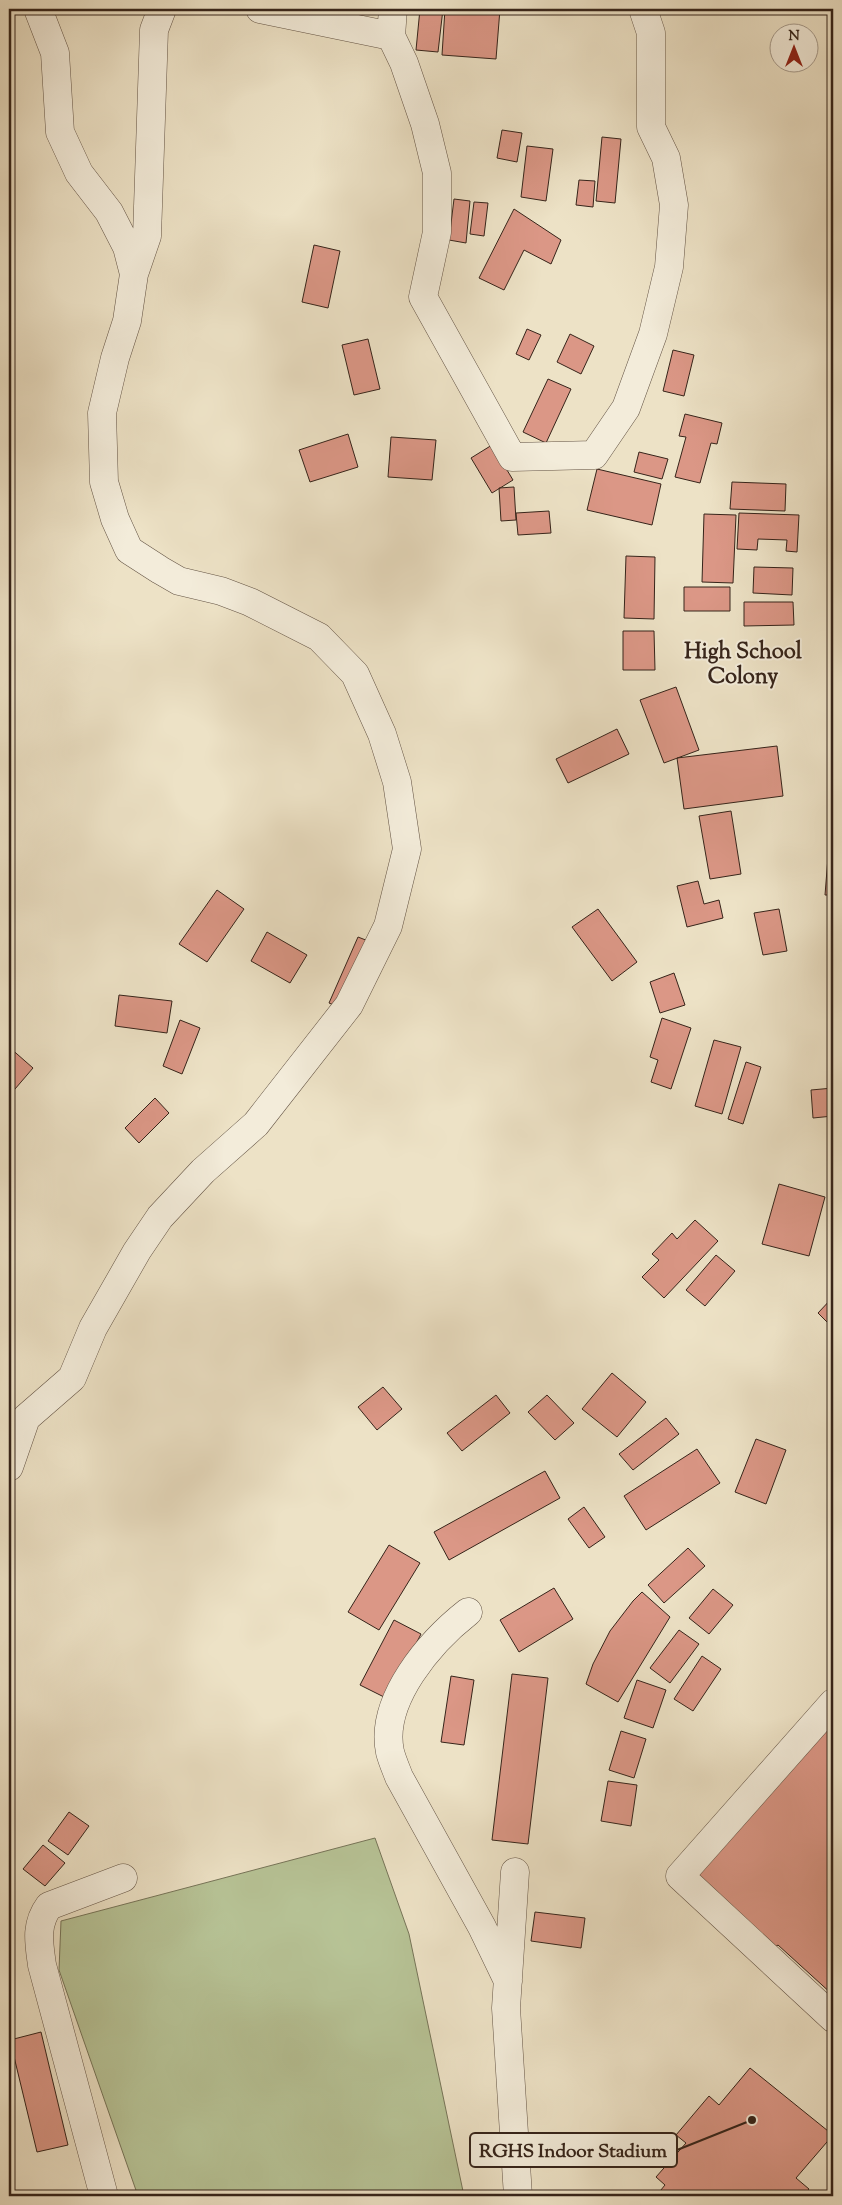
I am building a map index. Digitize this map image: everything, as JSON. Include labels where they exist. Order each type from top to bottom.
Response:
[{"type":"street","points":[[38,9],[55,53],[60,132],[79,173],[108,212],[128,247],[134,274]]},
{"type":"street","points":[[9,1467],[26,1418],[72,1378],[93,1328],[137,1251],[160,1217],[203,1172],[256,1124],[349,1005],[388,926],[407,849],[397,782],[382,734],[356,674],[319,637],[250,602],[179,581],[130,550],[115,519],[104,482],[102,413],[128,320],[134,274],[147,236],[154,30],[162,9]]},
{"type":"street","points":[[260,9],[392,36]]},
{"type":"street","points":[[394,9],[392,36],[404,63],[425,124],[437,173],[437,232],[423,297],[512,457],[594,456],[626,408],[652,334],[669,267],[674,205],[666,158],[651,127],[651,33],[643,9]]},
{"type":"street","points":[[468,1612],[425,1653],[403,1686],[391,1719],[390,1750],[399,1777],[482,1927],[508,1981]]},
{"type":"street","points":[[833,1702],[680,1876],[833,2018]]},
{"type":"street","points":[[515,1872],[506,2008],[518,2196]]},
{"type":"street","points":[[104,2196],[42,1965],[39,1939],[41,1917],[49,1906],[123,1878]]},
{"type":"green space","points":[[375,1838],[409,1934],[464,2196],[138,2196],[59,1970],[61,1921]]},
{"type":"building","points":[[420,9],[443,9],[438,52],[416,50]]},
{"type":"building","points":[[445,9],[500,9],[496,59],[442,55]]},
{"type":"building","points":[[502,130],[522,133],[517,162],[497,158]]},
{"type":"building","points":[[602,137],[621,139],[615,203],[596,201]]},
{"type":"building","points":[[527,146],[553,149],[546,201],[521,197]]},
{"type":"building","points":[[579,180],[595,181],[593,207],[576,205]]},
{"type":"building","points":[[454,199],[470,201],[466,243],[449,240]]},
{"type":"building","points":[[474,202],[488,203],[484,236],[470,234]]},
{"type":"building","points":[[514,209],[561,240],[551,264],[524,250],[504,290],[479,278]]},
{"type":"building","points":[[314,245],[340,251],[328,308],[302,302]]},
{"type":"building","points":[[527,329],[541,335],[529,360],[516,354]]},
{"type":"building","points":[[570,334],[594,346],[581,374],[557,362]]},
{"type":"building","points":[[368,339],[380,389],[354,395],[342,345]]},
{"type":"building","points":[[673,350],[694,355],[684,396],[663,391]]},
{"type":"building","points":[[548,379],[571,389],[546,443],[523,432]]},
{"type":"building","points":[[685,414],[722,423],[717,444],[711,443],[700,483],[675,477],[686,437],[679,436]]},
{"type":"building","points":[[348,434],[358,467],[310,482],[299,450]]},
{"type":"building","points":[[391,437],[436,440],[432,480],[388,477]]},
{"type":"building","points":[[492,445],[513,480],[492,493],[471,458]]},
{"type":"building","points":[[639,452],[668,459],[662,479],[634,472]]},
{"type":"building","points":[[597,469],[661,484],[652,525],[587,510]]},
{"type":"building","points":[[732,482],[786,484],[785,511],[730,509]]},
{"type":"building","points":[[514,487],[516,520],[501,521],[499,488]]},
{"type":"building","points":[[549,511],[551,533],[518,535],[516,513]]},
{"type":"building","points":[[739,513],[799,515],[797,552],[786,551],[787,540],[758,539],[757,550],[737,549]]},
{"type":"building","points":[[704,514],[736,515],[733,583],[702,582]]},
{"type":"building","points":[[626,556],[655,557],[654,619],[624,618]]},
{"type":"building","points":[[754,567],[793,568],[792,595],[753,593]]},
{"type":"building","points":[[684,587],[730,587],[730,611],[684,611]]},
{"type":"building","points":[[744,602],[793,602],[794,625],[744,626]]},
{"type":"building","points":[[623,631],[654,631],[655,670],[623,670]]},
{"type":"building","points":[[676,687],[699,750],[664,763],[640,700]]},
{"type":"building","points":[[617,729],[629,754],[568,783],[556,759]]},
{"type":"building","points":[[777,746],[783,796],[684,809],[677,758]]},
{"type":"building","points":[[833,794],[833,895],[825,895]]},
{"type":"building","points":[[731,811],[741,874],[710,879],[699,816]]},
{"type":"building","points":[[698,881],[704,904],[719,900],[723,918],[687,927],[677,886]]},
{"type":"building","points":[[217,890],[244,909],[207,962],[179,944]]},
{"type":"building","points":[[598,909],[637,962],[612,981],[572,927]]},
{"type":"building","points":[[779,909],[787,951],[763,955],[754,913]]},
{"type":"building","points":[[267,932],[307,955],[290,983],[251,961]]},
{"type":"building","points":[[358,937],[381,946],[351,1012],[329,1003]]},
{"type":"building","points":[[674,973],[685,1005],[660,1013],[650,982]]},
{"type":"building","points":[[119,995],[172,1001],[167,1033],[115,1026]]},
{"type":"building","points":[[662,1018],[691,1028],[671,1089],[651,1082],[658,1060],[650,1057]]},
{"type":"building","points":[[180,1020],[200,1028],[182,1074],[163,1066]]},
{"type":"building","points":[[714,1040],[741,1047],[722,1114],[695,1106]]},
{"type":"building","points":[[9,1047],[33,1068],[9,1096]]},
{"type":"building","points":[[746,1062],[761,1067],[743,1124],[728,1119]]},
{"type":"building","points":[[833,1088],[833,1116],[813,1118],[811,1090]]},
{"type":"building","points":[[155,1098],[169,1113],[139,1143],[125,1128]]},
{"type":"building","points":[[779,1184],[825,1197],[809,1256],[762,1244]]},
{"type":"building","points":[[695,1220],[718,1241],[664,1298],[642,1277],[659,1260],[652,1254],[672,1233],[677,1239]]},
{"type":"building","points":[[716,1255],[735,1271],[705,1306],[686,1290]]},
{"type":"building","points":[[833,1297],[833,1328],[818,1313]]},
{"type":"building","points":[[612,1373],[646,1402],[617,1437],[582,1409]]},
{"type":"building","points":[[383,1387],[402,1409],[377,1430],[358,1407]]},
{"type":"building","points":[[496,1395],[510,1413],[462,1451],[447,1433]]},
{"type":"building","points":[[547,1395],[574,1423],[555,1440],[528,1412]]},
{"type":"building","points":[[666,1418],[679,1434],[633,1470],[619,1454]]},
{"type":"building","points":[[756,1439],[786,1450],[766,1504],[735,1492]]},
{"type":"building","points":[[697,1449],[720,1483],[646,1530],[624,1496]]},
{"type":"building","points":[[545,1471],[560,1498],[449,1560],[434,1532]]},
{"type":"building","points":[[584,1507],[605,1537],[589,1548],[568,1519]]},
{"type":"building","points":[[389,1545],[420,1563],[379,1630],[348,1612]]},
{"type":"building","points":[[688,1548],[705,1566],[664,1603],[648,1585]]},
{"type":"building","points":[[554,1588],[573,1619],[519,1652],[500,1620]]},
{"type":"building","points":[[713,1589],[733,1605],[709,1634],[689,1618]]},
{"type":"building","points":[[642,1592],[670,1617],[618,1702],[586,1684],[593,1664],[610,1631]]},
{"type":"building","points":[[394,1620],[421,1634],[388,1699],[360,1685]]},
{"type":"building","points":[[679,1630],[699,1644],[670,1683],[650,1668]]},
{"type":"building","points":[[702,1656],[721,1669],[693,1711],[674,1699]]},
{"type":"building","points":[[512,1674],[548,1678],[528,1844],[492,1840]]},
{"type":"building","points":[[451,1676],[474,1680],[464,1745],[441,1742]]},
{"type":"building","points":[[637,1680],[666,1690],[653,1728],[624,1718]]},
{"type":"building","points":[[833,1723],[833,1995],[778,1945],[775,1947],[696,1878]]},
{"type":"building","points":[[621,1731],[646,1739],[634,1778],[609,1770]]},
{"type":"building","points":[[608,1781],[637,1785],[631,1826],[601,1821]]},
{"type":"building","points":[[69,1812],[89,1826],[68,1855],[48,1841]]},
{"type":"building","points":[[43,1845],[65,1863],[45,1886],[23,1869]]},
{"type":"building","points":[[535,1912],[585,1918],[581,1948],[531,1941]]},
{"type":"building","points":[[41,2032],[68,2145],[37,2152],[10,2040]]},
{"type":"building","points":[[750,2068],[833,2135],[796,2178],[809,2189],[803,2196],[656,2196],[665,2185],[656,2177],[686,2143],[676,2135],[709,2096],[719,2105]]},
{"type":"place","name":"RGHS Indoor Stadium","points":[[752,2120]]},
{"type":"district","name":"High School Colony","points":[[743,662]]}]
